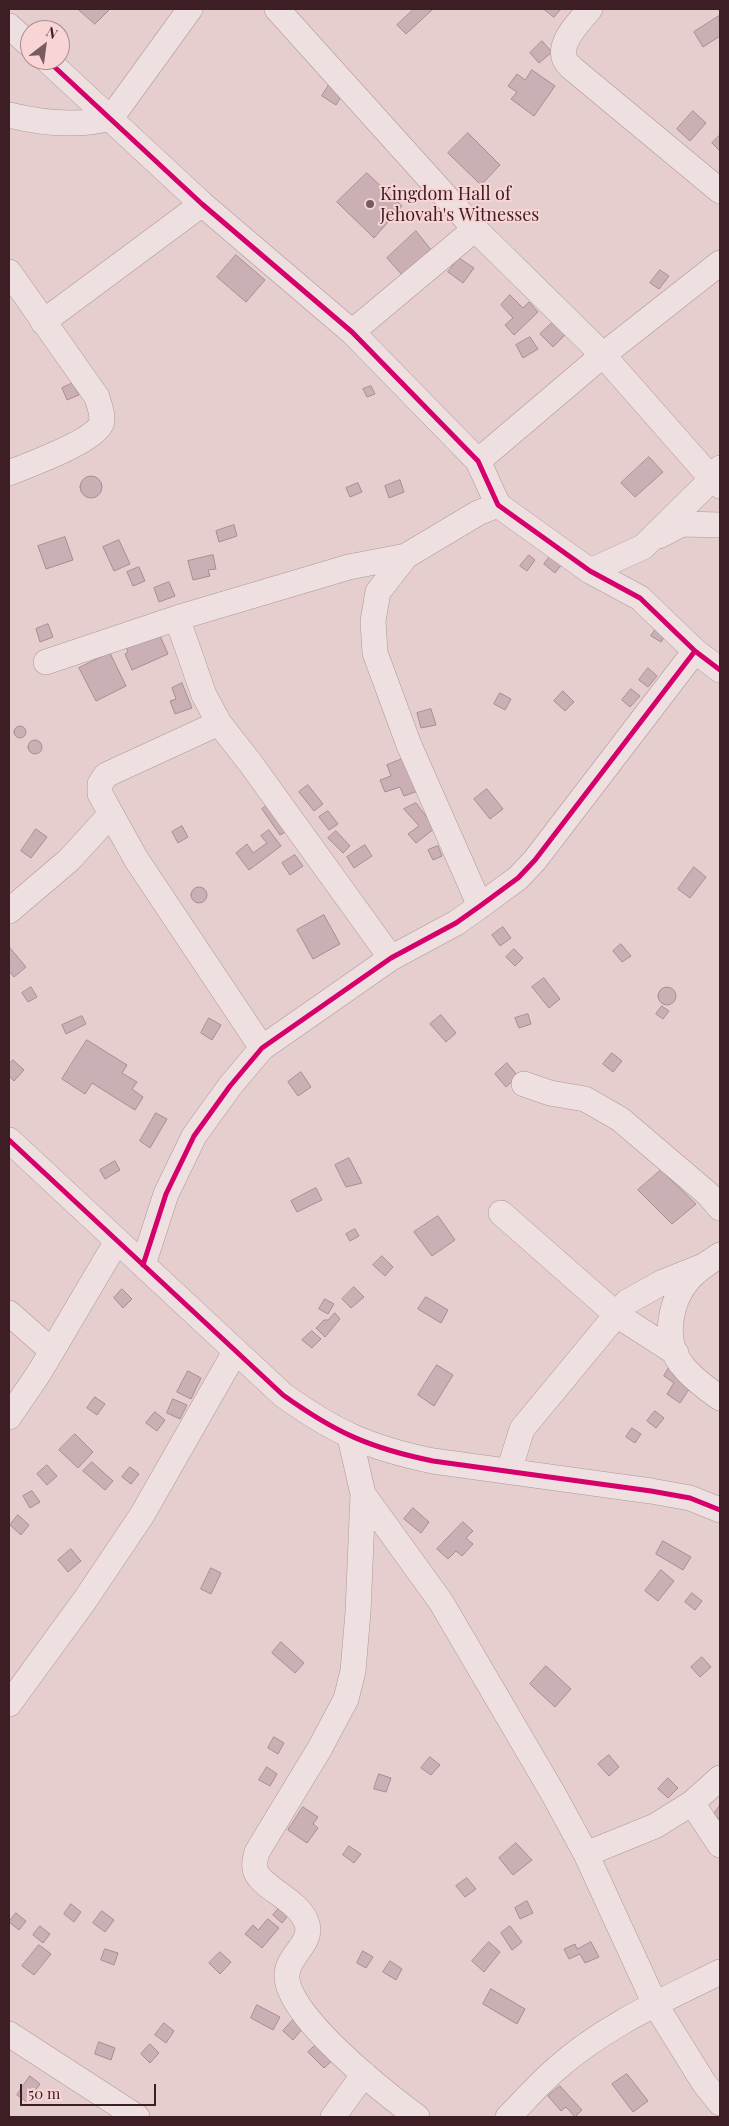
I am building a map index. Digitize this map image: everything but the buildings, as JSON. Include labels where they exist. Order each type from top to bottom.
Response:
[{"type":"street","points":[[9,116],[36,121],[91,124],[111,118],[190,9]]},
{"type":"street","points":[[277,9],[475,230],[603,355],[717,478],[643,547]]},
{"type":"street","points":[[590,9],[568,38],[564,48],[565,60],[573,70],[720,191]]},
{"type":"street","points":[[9,26],[20,36]]},
{"type":"street","points":[[58,70],[202,204],[352,332],[478,461],[498,505],[590,571],[640,598],[695,651],[720,670]]},
{"type":"street","points":[[43,322],[202,204]]},
{"type":"street","points":[[352,332],[475,230]]},
{"type":"street","points":[[478,461],[603,355],[720,263]]},
{"type":"street","points":[[9,272],[97,397],[102,411],[102,423],[94,434],[77,444],[9,473]]},
{"type":"street","points":[[46,662],[176,618],[349,567],[406,556],[478,513],[498,505]]},
{"type":"street","points":[[590,571],[643,547],[682,524],[720,525]]},
{"type":"street","points":[[406,556],[378,592],[373,621],[375,653],[409,745],[480,906]]},
{"type":"street","points":[[176,618],[204,695],[218,723],[252,764],[391,958]]},
{"type":"street","points":[[143,1265],[166,1194],[194,1136],[230,1086],[262,1048],[391,958],[456,923],[518,878],[535,860],[695,651]]},
{"type":"street","points":[[218,723],[106,776],[100,784],[100,794],[110,814],[183,931],[262,1048]]},
{"type":"street","points":[[9,911],[69,860],[110,814]]},
{"type":"street","points":[[524,1084],[550,1093],[584,1099],[620,1119],[708,1194],[720,1208]]},
{"type":"street","points":[[9,1140],[283,1395],[330,1427],[376,1447],[406,1456],[651,1491],[690,1498],[720,1510]]},
{"type":"street","points":[[501,1213],[617,1315],[676,1353]]},
{"type":"street","points":[[9,1417],[52,1351],[117,1241]]},
{"type":"street","points":[[508,1471],[522,1429],[627,1302],[664,1282],[712,1260]]},
{"type":"street","points":[[712,1260],[688,1280],[673,1309],[670,1343],[681,1364],[707,1389],[720,1398]]},
{"type":"street","points":[[9,1313],[52,1351]]},
{"type":"street","points":[[9,1704],[85,1600],[142,1515],[235,1352]]},
{"type":"street","points":[[350,1437],[363,1494],[354,1661],[346,1699],[316,1755],[257,1852],[254,1863],[257,1874],[287,1898],[303,1915],[308,1925],[305,1942],[292,1960],[286,1973],[288,1989],[300,2009],[329,2042],[364,2074],[417,2117]]},
{"type":"street","points":[[363,1494],[440,1602],[549,1787],[586,1854],[655,2004],[712,2079],[720,2103]]},
{"type":"street","points":[[586,1854],[654,1826],[692,1803],[720,1778]]},
{"type":"street","points":[[692,1803],[720,1845]]},
{"type":"street","points":[[508,2117],[556,2069],[578,2051],[629,2017],[720,1972]]},
{"type":"street","points":[[9,2034],[136,2117]]},
{"type":"street","points":[[333,2117],[364,2074]]},
{"type":"cycle path","points":[[58,70],[202,204],[352,332],[478,461],[498,505],[590,571],[640,598],[695,651],[720,670]]},
{"type":"cycle path","points":[[143,1265],[166,1194],[194,1136],[230,1086],[262,1048],[391,958],[456,923],[518,878],[535,860],[695,651]]},
{"type":"cycle path","points":[[9,1140],[283,1395],[337,1429],[390,1451],[433,1461],[651,1491],[690,1498],[720,1510]]},
{"type":"place","name":"Kingdom Hall of Jehovah's Witnesses","points":[[370,204]]}]
